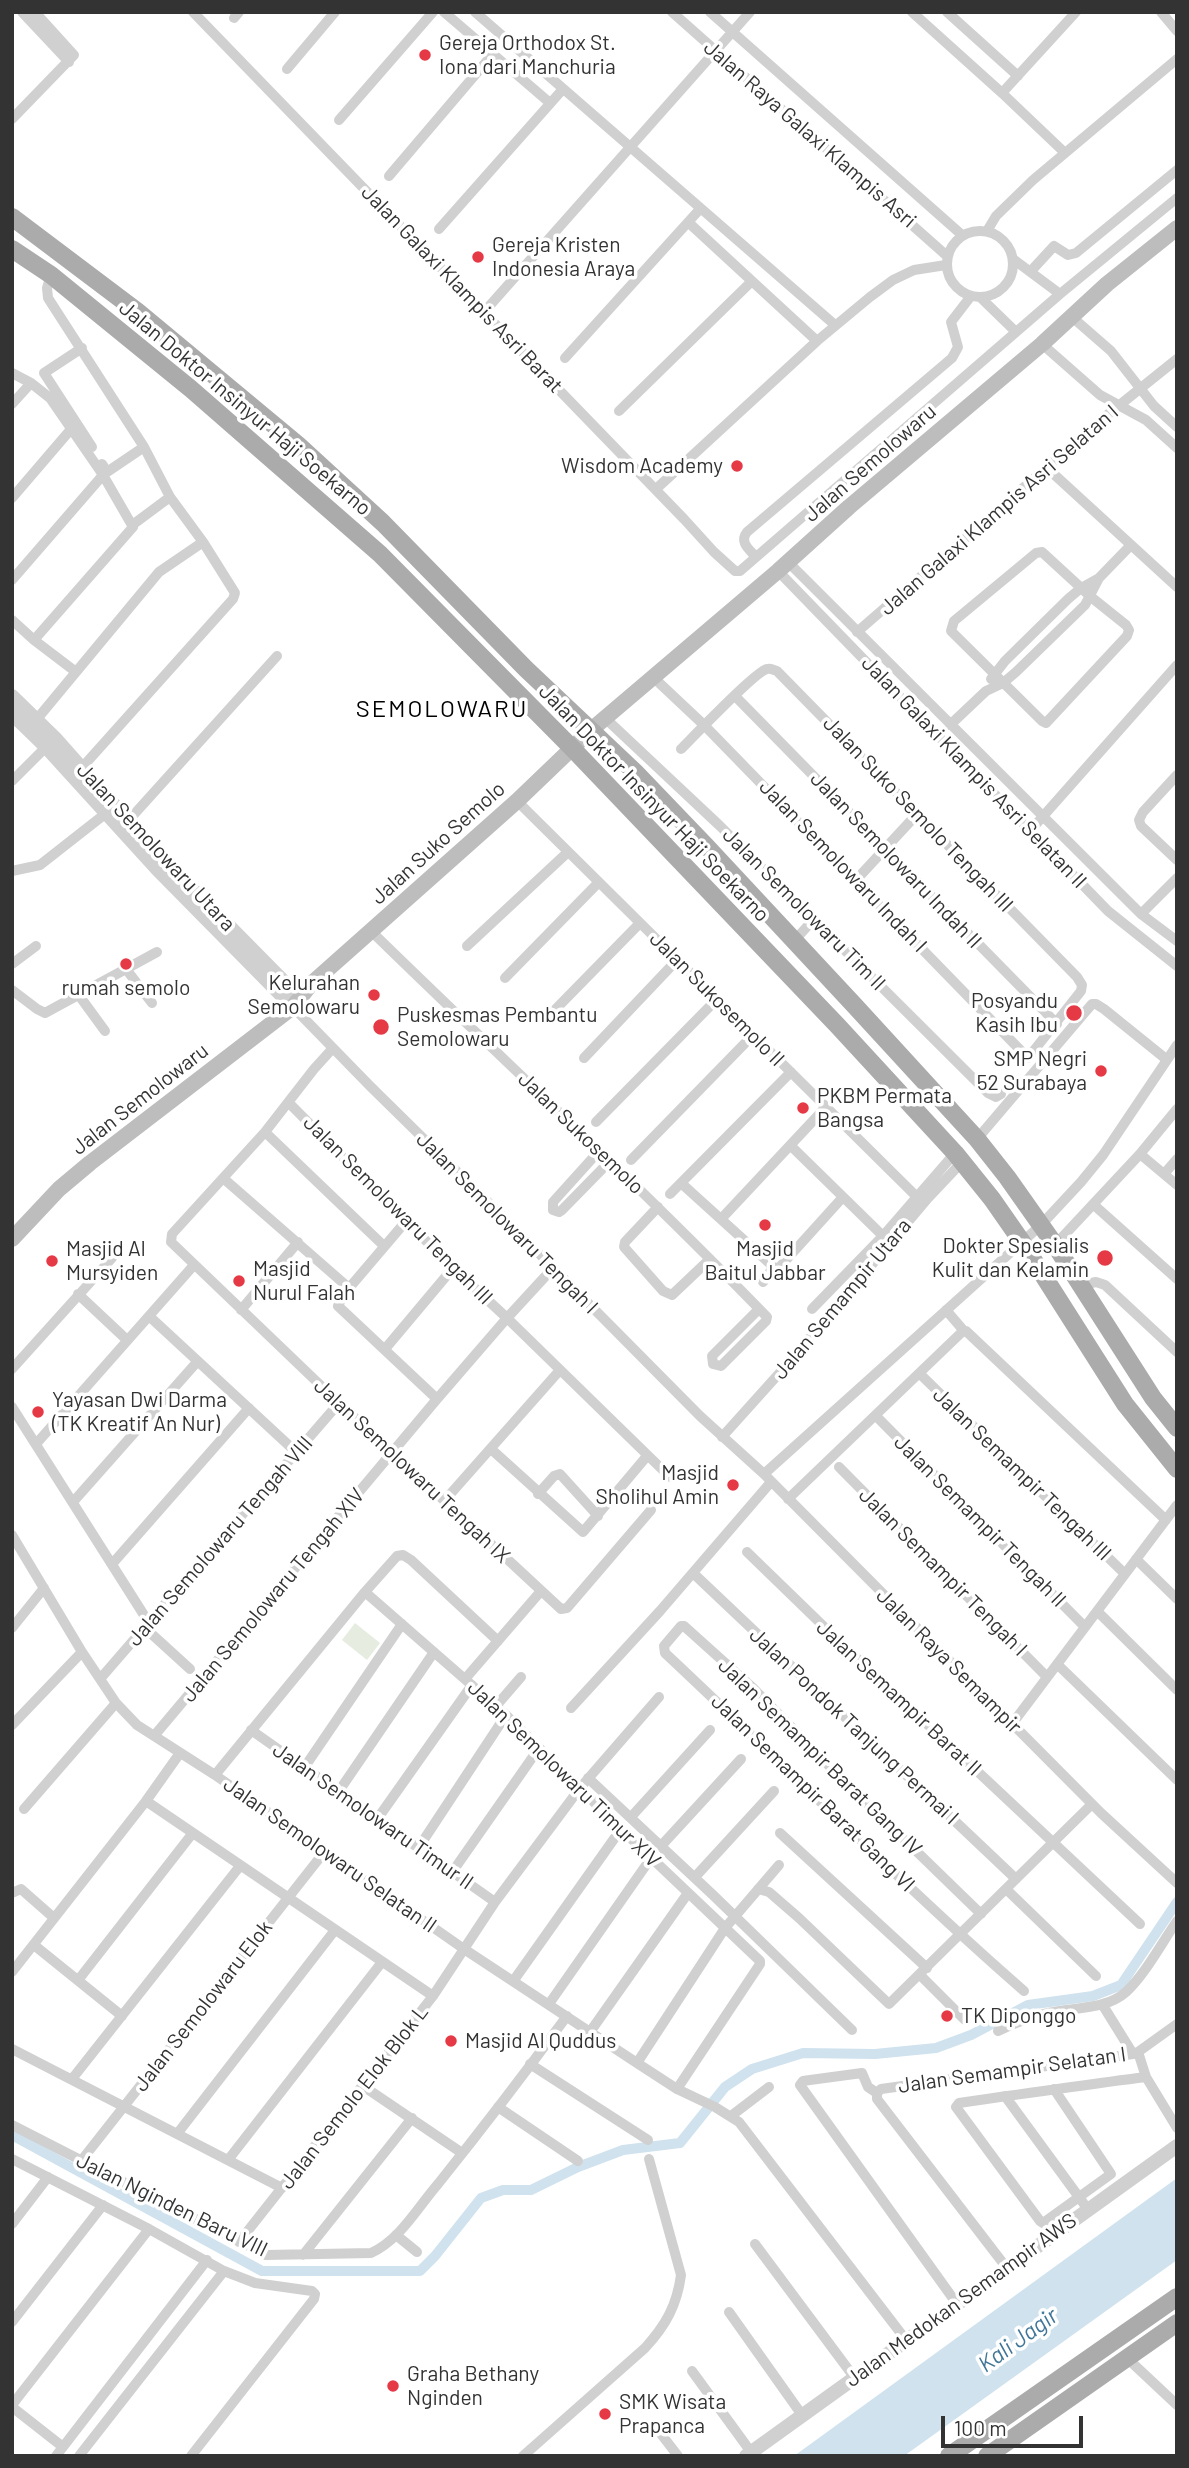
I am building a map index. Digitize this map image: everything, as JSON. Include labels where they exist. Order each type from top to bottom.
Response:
[{"type":"main road","name":"Jalan Doktor Insinyur Haji Soekarno","points":[[12,217],[138,312],[298,445],[383,523],[526,669],[706,846],[977,1139],[1041,1224],[1153,1398],[1177,1428]]},
{"type":"main road","name":"Jalan Semolowaru","points":[[591,730],[783,566],[841,498],[1042,344],[1107,284],[1177,228]]},
{"type":"main road","name":"Jalan Doktor Insinyur Haji Soekarno","points":[[12,249],[51,275],[214,408],[380,554],[572,748],[837,1025],[959,1157],[1022,1242],[1125,1404],[1177,1469]]},
{"type":"main road","points":[[214,408],[226,404],[231,394],[229,387]]},
{"type":"main road","points":[[243,433],[242,426],[247,418],[252,413],[259,413]]},
{"type":"main road","name":"Jalan Suko Semolo","points":[[297,997],[517,802],[591,730]]},
{"type":"main road","points":[[810,998],[823,991],[827,977]]},
{"type":"main road","name":"Jalan Semolowaru","points":[[12,1224],[56,1186],[119,1141],[297,997]]},
{"type":"main road","points":[[837,1025],[836,1018],[841,1010],[855,1006]]},
{"type":"main road","name":"Jalan Semolowaru","points":[[12,1239],[56,1186]]},
{"type":"main road","points":[[949,2456],[1173,2306]]},
{"type":"main road","points":[[987,2456],[1177,2323]]},
{"type":"street","points":[[22,12],[69,62]]},
{"type":"street","points":[[12,119],[69,62],[74,53],[34,12]]},
{"type":"street","name":"Jalan Galaxi Klampis Asri Barat","points":[[193,12],[656,489],[729,568],[740,570],[755,557]]},
{"type":"street","points":[[287,69],[335,12]]},
{"type":"street","points":[[340,120],[433,12]]},
{"type":"street","points":[[444,12],[550,103]]},
{"type":"street","points":[[474,12],[835,326]]},
{"type":"street","name":"Jalan Raya Galaxi Klampis Asri","points":[[672,12],[947,260]]},
{"type":"street","name":"Jalan Raya Galaxi Klampis Asri","points":[[710,12],[962,235]]},
{"type":"street","points":[[484,312],[750,12]]},
{"type":"street","points":[[912,12],[1064,152]]},
{"type":"street","points":[[947,12],[961,17],[1018,76]]},
{"type":"street","points":[[1002,93],[1076,12]]},
{"type":"street","points":[[1161,12],[1177,31]]},
{"type":"street","points":[[389,176],[492,55]]},
{"type":"street","points":[[987,231],[1010,202],[1064,152],[1177,59]]},
{"type":"street","points":[[439,229],[563,89]]},
{"type":"street","points":[[1031,271],[1054,246],[1066,255],[1073,255],[1177,170]]},
{"type":"street","points":[[976,297],[951,322],[958,343],[955,354],[747,532],[744,543],[755,557],[841,498],[1016,332],[1177,198]]},
{"type":"street","points":[[565,358],[700,209]]},
{"type":"street","points":[[689,223],[817,341]]},
{"type":"street","points":[[987,231],[1004,241],[1013,259],[1013,268],[1005,286],[989,296],[976,297],[963,293],[951,281],[947,260],[953,244],[962,235],[987,231]]},
{"type":"street","points":[[1013,259],[1060,294]]},
{"type":"street","points":[[656,489],[817,341],[893,280],[947,260]]},
{"type":"street","points":[[51,275],[47,288],[48,298],[144,447],[170,497],[234,590],[234,597],[78,772]]},
{"type":"street","points":[[618,411],[752,281]]},
{"type":"street","points":[[976,297],[1016,332]]},
{"type":"street","points":[[1072,317],[1111,351],[1154,406],[1177,426]]},
{"type":"street","points":[[1042,344],[1100,395],[1146,420],[1177,448]]},
{"type":"street","points":[[82,348],[44,373],[134,525]]},
{"type":"street","name":"Jalan Galaxi Klampis Asri Selatan I","points":[[857,632],[1046,467],[1177,359]]},
{"type":"street","points":[[12,373],[50,398],[105,473]]},
{"type":"street","points":[[12,404],[31,383]]},
{"type":"street","points":[[12,498],[72,428]]},
{"type":"street","points":[[12,580],[105,473],[144,447]]},
{"type":"street","points":[[1046,467],[1177,587]]},
{"type":"street","points":[[34,640],[134,525],[170,497]]},
{"type":"street","points":[[37,719],[159,572],[203,542]]},
{"type":"street","points":[[986,691],[993,674],[1081,588],[1098,578],[1130,546]]},
{"type":"street","points":[[1036,553],[1046,555],[1091,597],[1126,625],[1128,633],[1051,720],[1042,722],[952,633],[954,621],[1036,553]]},
{"type":"street","name":"Jalan Galaxi Klampis Asri Selatan II","points":[[783,566],[838,613],[1141,914],[1177,942]]},
{"type":"street","name":"Jalan Galaxi Klampis Asri Selatan II","points":[[783,566],[828,622],[1108,911],[1177,966]]},
{"type":"street","points":[[950,725],[986,691],[1003,683],[1091,597],[1098,578]]},
{"type":"street","points":[[828,622],[838,613]]},
{"type":"street","points":[[12,620],[76,672]]},
{"type":"street","points":[[128,821],[277,656]]},
{"type":"street","points":[[1030,831],[1177,665]]},
{"type":"street","name":"Jalan Suko Semolo Tengah III","points":[[681,749],[761,672],[768,669],[777,671],[1081,983],[1081,991],[1028,1058]]},
{"type":"street","name":"Jalan Semolowaru Indah I","points":[[653,678],[705,726],[1028,1058]]},
{"type":"street","name":"Jalan Semolowaru Utara","points":[[12,696],[37,719],[78,772],[105,814],[297,997]]},
{"type":"street","name":"Jalan Semolowaru Indah II","points":[[736,696],[1056,1024]]},
{"type":"street","name":"Jalan Semolowaru Utara","points":[[12,713],[128,821],[297,997]]},
{"type":"street","name":"Jalan Semolowaru Tim II","points":[[606,718],[814,919],[988,1093],[996,1097],[1001,1094]]},
{"type":"street","points":[[12,781],[46,747]]},
{"type":"street","points":[[1177,775],[1143,812],[1139,820],[1140,826],[1177,860]]},
{"type":"street","name":"Jalan Sukosemolo II","points":[[517,802],[917,1197]]},
{"type":"street","points":[[856,880],[918,813]]},
{"type":"street","points":[[12,871],[40,865],[105,814]]},
{"type":"street","points":[[467,946],[568,852]]},
{"type":"street","points":[[1141,914],[1176,875]]},
{"type":"street","points":[[505,978],[599,882]]},
{"type":"street","points":[[794,941],[814,919]]},
{"type":"street","points":[[546,1019],[640,923]]},
{"type":"street","name":"Jalan Sukosemolo","points":[[371,931],[658,1207],[759,1309]]},
{"type":"street","points":[[12,964],[36,946]]},
{"type":"street","points":[[12,990],[43,1013],[157,952]]},
{"type":"street","points":[[584,1058],[677,960]]},
{"type":"street","points":[[126,968],[152,1003]]},
{"type":"street","points":[[78,994],[104,1031]]},
{"type":"street","name":"Jalan Semolowaru Tengah I","points":[[297,997],[333,1048],[722,1437]]},
{"type":"street","points":[[596,1122],[717,999]]},
{"type":"street","points":[[977,1139],[1093,1003],[1166,1059]]},
{"type":"street","points":[[631,1160],[753,1035]]},
{"type":"street","points":[[571,1708],[693,1573],[767,1478],[1022,1242],[1081,1182],[1177,1045]]},
{"type":"street","points":[[333,1048],[265,1132],[223,1178],[349,1288]]},
{"type":"street","points":[[670,1194],[791,1072]]},
{"type":"street","name":"Jalan Semolowaru Tengah III","points":[[289,1103],[453,1268],[670,1477]]},
{"type":"street","points":[[722,1219],[826,1107]]},
{"type":"street","points":[[1055,1245],[1140,1154],[1177,1109]]},
{"type":"street","points":[[265,1132],[384,1246]]},
{"type":"street","points":[[791,1146],[883,1236]]},
{"type":"street","points":[[599,1151],[553,1202],[553,1210],[562,1210],[610,1161]]},
{"type":"street","points":[[1140,1154],[1177,1185]]},
{"type":"street","points":[[812,1309],[917,1197],[959,1157]]},
{"type":"street","name":"Jalan Semampir Utara","points":[[722,1437],[793,1358],[928,1198],[959,1157]]},
{"type":"street","points":[[1164,1174],[1177,1159]]},
{"type":"street","name":"Jalan Semolowaru Tengah IX","points":[[223,1178],[171,1236],[171,1242],[339,1403],[561,1609],[566,1609],[651,1510]]},
{"type":"street","points":[[681,1183],[773,1268],[780,1268],[843,1197]]},
{"type":"street","points":[[1094,1205],[1177,1279]]},
{"type":"street","points":[[658,1207],[625,1242],[624,1247],[663,1291],[668,1295],[675,1292],[710,1259]]},
{"type":"street","points":[[407,1220],[340,1299],[339,1309],[437,1399]]},
{"type":"street","points":[[241,1310],[298,1242]]},
{"type":"street","points":[[12,1369],[112,1258]]},
{"type":"street","points":[[36,1444],[194,1265]]},
{"type":"street","points":[[385,1349],[453,1268]]},
{"type":"street","name":"Jalan Semolowaru Tengah XIV","points":[[154,1737],[437,1399],[553,1268]]},
{"type":"street","points":[[763,1282],[773,1268]]},
{"type":"street","points":[[1082,1285],[1096,1282],[1105,1285],[1177,1352]]},
{"type":"street","points":[[78,1294],[127,1340]]},
{"type":"street","points":[[759,1309],[767,1317],[766,1321],[721,1366],[713,1364],[712,1356],[759,1309]]},
{"type":"street","points":[[946,1310],[967,1333],[1166,1520]]},
{"type":"street","points":[[149,1316],[296,1452]]},
{"type":"street","points":[[788,1499],[967,1333]]},
{"type":"street","points":[[73,1502],[197,1362]]},
{"type":"street","points":[[445,1500],[560,1370]]},
{"type":"street","name":"Jalan Semampir Tengah III","points":[[920,1374],[1125,1574]]},
{"type":"street","name":"Jalan Semolowaru Tengah VIII","points":[[100,1679],[339,1403]]},
{"type":"street","points":[[12,1407],[113,1563],[147,1626],[190,1669]]},
{"type":"street","points":[[113,1563],[249,1408]]},
{"type":"street","name":"Jalan Semampir Tengah II","points":[[876,1416],[1085,1627]]},
{"type":"street","name":"Jalan Raya Semampir","points":[[722,1437],[767,1478],[1092,1804],[1177,1883]]},
{"type":"street","points":[[491,1449],[582,1532],[647,1456]]},
{"type":"street","name":"Jalan Semampir Tengah I","points":[[838,1467],[1047,1677]]},
{"type":"street","points":[[538,1494],[554,1476],[560,1474],[598,1516]]},
{"type":"street","points":[[1012,1724],[1176,1506]]},
{"type":"street","name":"Jalan Semolowaru Selatan II","points":[[12,1535],[100,1679],[116,1703],[137,1725],[215,1775],[464,1949],[567,2017],[677,2089],[731,2116],[744,2127],[906,2340]]},
{"type":"street","name":"Jalan Semampir Barat II","points":[[747,1552],[1140,1924]]},
{"type":"street","points":[[215,1775],[395,1558],[403,1555],[498,1642]]},
{"type":"street","points":[[1136,1559],[1177,1599]]},
{"type":"street","name":"Jalan Pondok Tanjung Permai I","points":[[693,1573],[1016,1879]]},
{"type":"street","points":[[12,1628],[44,1588]]},
{"type":"street","points":[[378,1818],[469,1682],[541,1591]]},
{"type":"street","name":"Jalan Semolowaru Timur XIV","points":[[365,1592],[506,1715],[760,1961],[760,1965],[677,2089]]},
{"type":"street","points":[[1097,1611],[1177,1689]]},
{"type":"street","points":[[304,1768],[402,1624]]},
{"type":"street","name":"Jalan Semampir Barat Gang IV","points":[[666,1653],[664,1646],[681,1626],[684,1626],[753,1688],[841,1778],[981,1913]]},
{"type":"street","points":[[12,1725],[82,1651]]},
{"type":"street","points":[[338,1791],[434,1652]]},
{"type":"street","name":"Jalan Semampir Barat Gang VI","points":[[666,1653],[959,1935],[1024,1991]]},
{"type":"street","points":[[1057,1664],[1177,1780]]},
{"type":"street","points":[[496,1706],[521,1676]]},
{"type":"street","name":"Jalan Semolo Elok Blok L","points":[[239,2242],[433,1996],[495,1902],[580,1788],[659,1697]]},
{"type":"street","points":[[24,1809],[116,1703]]},
{"type":"street","points":[[419,1847],[506,1715]]},
{"type":"street","name":"Jalan Semolowaru Timur II","points":[[251,1730],[495,1902]]},
{"type":"street","points":[[631,1817],[710,1730]]},
{"type":"street","points":[[453,1871],[539,1748]]},
{"type":"street","points":[[12,1972],[146,1801],[180,1753]]},
{"type":"street","points":[[661,1846],[741,1759]]},
{"type":"street","name":"Jalan Semolowaru Timur XIV","points":[[589,1778],[852,2030]]},
{"type":"street","points":[[695,1877],[774,1791]]},
{"type":"street","points":[[146,1801],[433,1996]]},
{"type":"street","points":[[758,1889],[769,1892],[799,1918],[889,2004],[1092,1804]]},
{"type":"street","points":[[514,1980],[621,1829]]},
{"type":"street","points":[[780,1833],[923,1971],[965,2020]]},
{"type":"street","points":[[79,1979],[192,1834]]},
{"type":"street","name":"Jalan Semolowaru Elok","points":[[81,2161],[325,1851]]},
{"type":"street","points":[[549,2004],[651,1858]]},
{"type":"street","points":[[637,2063],[726,1928],[779,1865]]},
{"type":"street","points":[[72,2079],[240,1866]]},
{"type":"street","points":[[15,1888],[54,1919]]},
{"type":"street","points":[[1006,1889],[1096,1976]]},
{"type":"street","points":[[590,2032],[688,1893]]},
{"type":"street","points":[[998,2031],[1016,2022],[1049,2012],[1114,2000],[1126,1992],[1177,1921]]},
{"type":"street","points":[[177,2134],[335,1930]]},
{"type":"street","points":[[34,1945],[122,2016]]},
{"type":"street","points":[[228,2160],[382,1962]]},
{"type":"street","points":[[1102,2004],[1135,2053],[1177,2129]]},
{"type":"street","name":"Jalan Nginden Baru VIII","points":[[12,2125],[265,2255],[371,2253],[381,2249],[396,2235],[463,2153],[567,2017]]},
{"type":"street","name":"Jalan Semampir Selatan I","points":[[879,2091],[1135,2053],[1177,2024]]},
{"type":"street","points":[[12,2049],[282,2188]]},
{"type":"street","points":[[530,2064],[648,2140]]},
{"type":"street","points":[[957,2304],[800,2085],[810,2080],[862,2073],[868,2087],[879,2091],[877,2099],[1006,2267]]},
{"type":"street","points":[[1054,2090],[1111,2174],[1084,2204],[1043,2223],[957,2111],[959,2102],[1146,2077]]},
{"type":"street","points":[[363,2086],[463,2153]]},
{"type":"street","points":[[731,2116],[769,2087]]},
{"type":"street","points":[[1005,2096],[1084,2204]]},
{"type":"street","points":[[1166,2109],[1177,2101]]},
{"type":"street","points":[[498,2107],[578,2161]]},
{"type":"street","points":[[303,2255],[412,2118]]},
{"type":"street","name":"Jalan Medokan Semampir AWS","points":[[748,2454],[957,2304],[1084,2204],[1177,2146]]},
{"type":"street","points":[[12,2159],[149,2229],[224,2271],[255,2283],[312,2291],[315,2294],[314,2299],[191,2456]]},
{"type":"street","points":[[523,2456],[645,2348],[662,2330],[672,2312],[681,2275],[649,2159]]},
{"type":"street","points":[[12,2224],[48,2177]]},
{"type":"street","points":[[12,2322],[103,2205]]},
{"type":"street","points":[[149,2229],[12,2406],[59,2451],[207,2260]]},
{"type":"street","points":[[396,2235],[417,2252]]},
{"type":"street","points":[[755,2245],[854,2377]]},
{"type":"street","points":[[79,2456],[224,2271]]},
{"type":"street","points":[[729,2312],[802,2415]]},
{"type":"street","points":[[1128,2358],[1177,2405]]},
{"type":"street","points":[[692,2371],[748,2454]]},
{"type":"street","points":[[658,2430],[678,2456]]},
{"type":"shaded area","points":[[355,1623],[380,1643],[367,1660],[342,1640]]},
{"type":"water","name":"Kali Jagir","points":[[1177,2178],[1177,2260],[904,2456],[794,2456]]},
{"type":"waterway","points":[[12,2135],[262,2271],[420,2271],[481,2198],[503,2190],[531,2190],[578,2167],[623,2150],[680,2143],[725,2087],[752,2069],[803,2053],[875,2054],[936,2048],[971,2035],[1028,2005],[1093,1996],[1121,1985],[1177,1902]]},
{"type":"place","name":"Gereja Orthodox St. Iona dari Manchuria","points":[[425,55]]},
{"type":"place","name":"Gereja Kristen Indonesia Araya","points":[[478,257]]},
{"type":"place","name":"Wisdom Academy","points":[[737,466]]},
{"type":"place","name":"rumah semolo","points":[[126,964]]},
{"type":"place","name":"Kelurahan Semolowaru","points":[[374,995]]},
{"type":"place","name":"Posyandu Kasih Ibu","points":[[1074,1013]]},
{"type":"place","name":"Puskesmas Pembantu Semolowaru","points":[[381,1027]]},
{"type":"place","name":"SMP Negri 52 Surabaya","points":[[1101,1071]]},
{"type":"place","name":"PKBM Permata Bangsa","points":[[803,1108]]},
{"type":"place","name":"Masjid Baitul Jabbar","points":[[765,1225]]},
{"type":"place","name":"Dokter Spesialis Kulit dan Kelamin","points":[[1105,1258]]},
{"type":"place","name":"Masjid Al Mursyiden","points":[[52,1261]]},
{"type":"place","name":"Masjid Nurul Falah","points":[[239,1281]]},
{"type":"place","name":"Yayasan Dwi Darma (TK Kreatif An Nur)","points":[[38,1412]]},
{"type":"place","name":"Masjid Sholihul Amin","points":[[733,1485]]},
{"type":"place","name":"TK Diponggo","points":[[947,2016]]},
{"type":"place","name":"Masjid Al Quddus","points":[[451,2041]]},
{"type":"place","name":"Graha Bethany Nginden","points":[[393,2386]]},
{"type":"place","name":"SMK Wisata Prapanca","points":[[605,2414]]},
{"type":"district","name":"SEMOLOWARU","points":[[442,709]]}]
